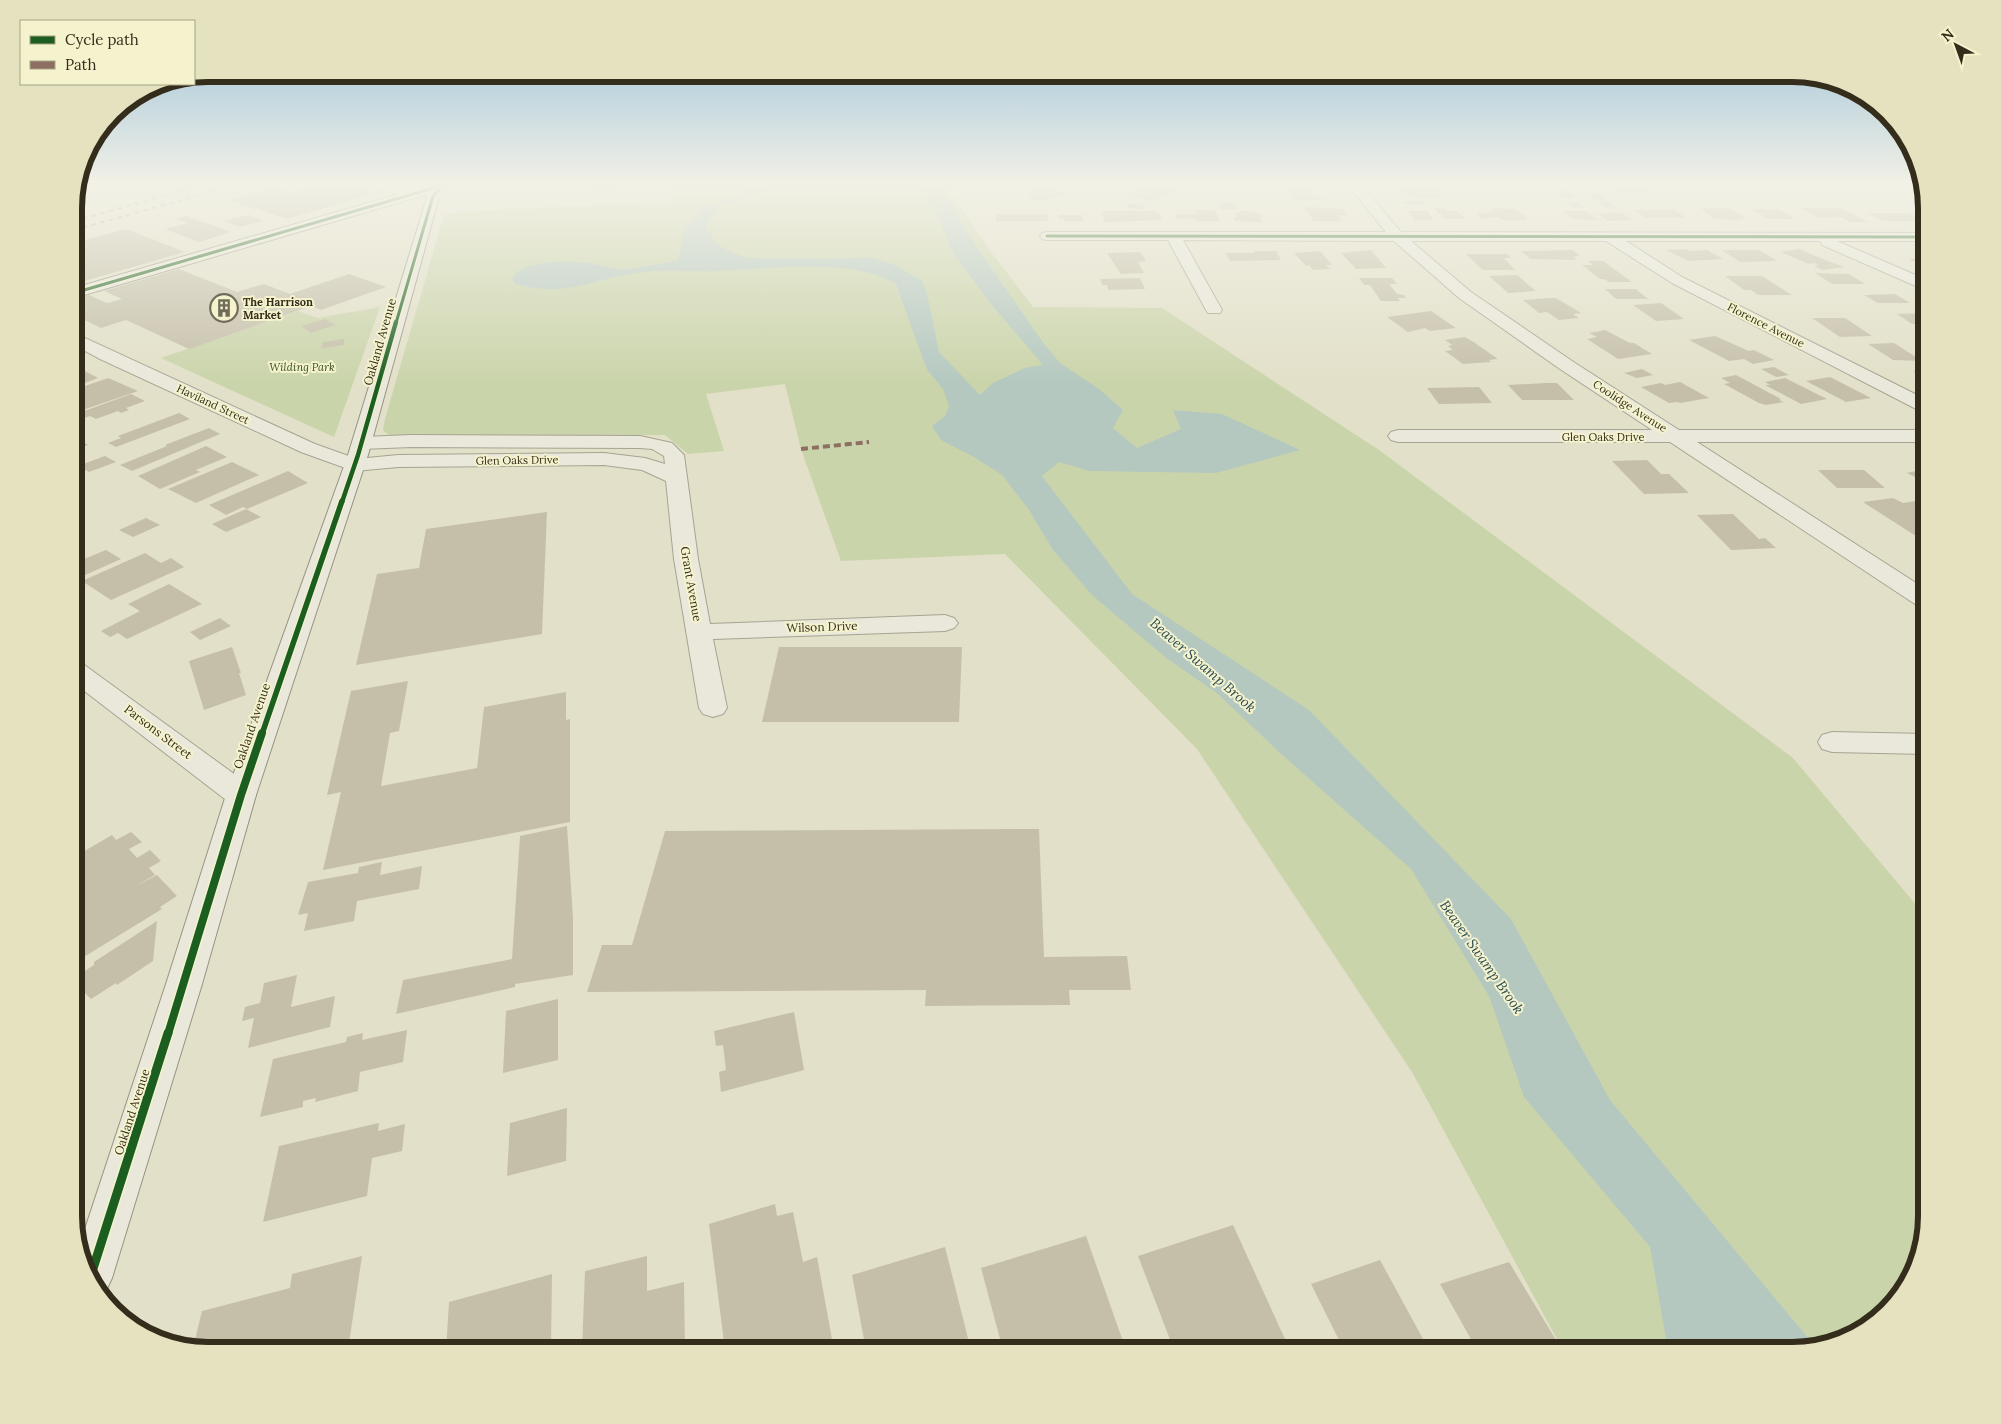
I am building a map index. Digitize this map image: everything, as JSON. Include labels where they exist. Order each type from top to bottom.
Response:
[{"type":"street","points":[[83,290],[216,251]]},
{"type":"street","name":"Oakland Avenue","points":[[93,1267],[181,993],[241,794],[359,454],[417,251]]},
{"type":"street","points":[[1182,251],[1214,310]]},
{"type":"street","name":"Coolidge Avenue","points":[[1415,251],[1465,295],[1676,437],[1918,595]]},
{"type":"street","name":"Florence Avenue","points":[[1632,251],[1677,280],[1918,402]]},
{"type":"street","points":[[1849,251],[1918,282]]},
{"type":"street","name":"Haviland Street","points":[[83,343],[308,448],[359,454]]},
{"type":"street","name":"Glen Oaks Drive","points":[[1398,436],[1918,436]]},
{"type":"street","name":"Glen Oaks Drive","points":[[359,454],[398,461],[604,459],[645,464],[662,470],[674,469]]},
{"type":"street","name":"Grant Avenue","points":[[674,469],[686,559],[712,708]]},
{"type":"street","name":"Wilson Drive","points":[[699,632],[944,623]]},
{"type":"street","name":"Parsons Street","points":[[83,677],[241,794]]},
{"type":"street","points":[[1832,742],[1918,744]]},
{"type":"green space","points":[[433,251],[991,251],[1033,307],[1162,308],[1379,450],[1793,758],[1918,907],[1918,1216],[1914,1248],[1906,1271],[1887,1299],[1876,1310],[1848,1329],[1825,1337],[1793,1342],[1559,1342],[1412,1072],[1197,749],[1005,554],[841,561],[801,449],[785,384],[706,394],[724,451],[688,454],[665,435],[402,437],[389,435],[383,430]]},
{"type":"green space","name":"Wilding Park","points":[[380,307],[334,437],[161,358],[298,311],[318,318]]},
{"type":"water","name":"Beaver Swamp Brook","points":[[680,251],[730,251],[747,258],[832,259],[871,257],[897,266],[922,281],[927,294],[939,352],[980,395],[993,383],[1025,368],[1043,365],[991,304],[952,251],[980,251],[1044,344],[1060,363],[1099,389],[1123,410],[1113,428],[1137,448],[1181,429],[1173,410],[1222,414],[1300,450],[1216,473],[1089,471],[1059,462],[1042,476],[1132,594],[1309,710],[1511,919],[1610,1100],[1810,1340],[1793,1342],[1667,1342],[1650,1247],[1524,1097],[1489,996],[1411,869],[1279,752],[1218,694],[1165,657],[1092,595],[1053,550],[1029,510],[1002,475],[974,457],[941,440],[932,426],[945,416],[949,406],[943,389],[928,371],[924,362],[896,284],[856,270],[833,267],[651,271],[624,275],[580,286],[550,289],[515,284],[512,279],[525,268],[546,263],[580,262],[629,269],[678,260]]},
{"type":"building","points":[[83,251],[185,252],[83,281]]},
{"type":"building","points":[[1254,251],[1276,251],[1281,260],[1230,261],[1225,253],[1255,253]]},
{"type":"building","points":[[1320,251],[1332,265],[1326,265],[1330,269],[1313,270],[1309,265],[1306,266],[1294,253]]},
{"type":"building","points":[[1372,251],[1386,268],[1356,269],[1341,253]]},
{"type":"building","points":[[1522,251],[1575,251],[1580,256],[1573,257],[1577,260],[1530,259]]},
{"type":"building","points":[[1669,251],[1710,251],[1723,259],[1688,261]]},
{"type":"building","points":[[1724,251],[1762,251],[1778,261],[1740,262]]},
{"type":"building","points":[[1805,251],[1845,267],[1822,270],[1814,266],[1819,265],[1809,264],[1781,252]]},
{"type":"building","points":[[1140,252],[1146,261],[1138,262],[1144,273],[1121,274],[1107,253]]},
{"type":"building","points":[[1466,254],[1507,254],[1511,258],[1504,258],[1515,270],[1483,270]]},
{"type":"building","points":[[1918,258],[1918,264],[1909,259]]},
{"type":"building","points":[[1588,261],[1603,261],[1632,282],[1609,282],[1600,279],[1582,265],[1593,265]]},
{"type":"building","name":"The Harrison Market","points":[[179,269],[237,292],[264,284],[290,294],[349,274],[386,287],[321,310],[311,306],[189,349],[126,320],[101,328],[83,319],[83,297],[89,295],[107,303],[122,299],[104,291]]},
{"type":"building","points":[[1815,273],[1849,274],[1865,284],[1832,284]]},
{"type":"building","points":[[1517,275],[1536,291],[1508,293],[1489,276]]},
{"type":"building","points":[[1725,276],[1762,276],[1792,295],[1758,295],[1751,290],[1744,290]]},
{"type":"building","points":[[1140,278],[1145,289],[1108,290],[1107,285],[1102,285],[1100,279]]},
{"type":"building","points":[[1359,278],[1392,278],[1397,284],[1389,284],[1397,294],[1404,295],[1406,298],[1398,298],[1400,301],[1381,301],[1370,285],[1364,285]]},
{"type":"building","points":[[1605,289],[1636,289],[1648,299],[1616,299]]},
{"type":"building","points":[[1895,294],[1910,303],[1878,303],[1864,295]]},
{"type":"building","points":[[1556,298],[1581,313],[1573,314],[1579,318],[1559,320],[1547,312],[1539,313],[1523,300]]},
{"type":"building","points":[[1661,303],[1684,319],[1656,321],[1633,305]]},
{"type":"building","points":[[1431,311],[1456,328],[1430,331],[1425,328],[1408,332],[1387,317]]},
{"type":"building","points":[[1918,313],[1918,324],[1912,324],[1897,314]]},
{"type":"building","points":[[1812,318],[1845,318],[1872,336],[1840,337]]},
{"type":"building","points":[[325,319],[335,325],[311,333],[301,326]]},
{"type":"building","points":[[1605,330],[1630,343],[1634,343],[1652,354],[1618,359],[1587,339],[1597,337],[1589,333]]},
{"type":"building","points":[[1715,336],[1749,351],[1754,350],[1774,360],[1753,364],[1744,359],[1729,361],[1689,340]]},
{"type":"building","points":[[1465,337],[1498,359],[1489,360],[1491,362],[1463,364],[1445,351],[1453,350],[1448,346],[1452,345],[1445,340]]},
{"type":"building","points":[[344,339],[344,345],[322,348],[323,342]]},
{"type":"building","points":[[1894,343],[1918,358],[1918,361],[1893,360],[1868,344]]},
{"type":"building","points":[[1774,367],[1789,375],[1776,377],[1761,369]]},
{"type":"building","points":[[1642,369],[1653,375],[1637,378],[1624,373]]},
{"type":"building","points":[[85,371],[98,378],[83,384],[83,372]]},
{"type":"building","points":[[1736,375],[1784,402],[1766,405],[1759,403],[1724,384],[1730,383],[1721,378]]},
{"type":"building","points":[[1830,377],[1871,398],[1846,402],[1806,381]]},
{"type":"building","points":[[108,378],[138,391],[83,410],[83,387]]},
{"type":"building","points":[[1785,378],[1827,399],[1801,404],[1765,385],[1770,385],[1765,382]]},
{"type":"building","points":[[1680,382],[1709,398],[1669,403],[1641,387],[1661,383],[1665,385]]},
{"type":"building","points":[[1557,383],[1574,400],[1522,400],[1508,385]]},
{"type":"building","points":[[1479,387],[1492,403],[1439,404],[1427,388]]},
{"type":"building","points":[[131,394],[145,401],[126,408],[129,410],[121,413],[118,411],[96,419],[90,416],[83,418],[83,411]]},
{"type":"building","points":[[179,413],[190,419],[116,447],[108,443],[121,438],[118,436]]},
{"type":"building","points":[[209,428],[220,434],[132,471],[120,465],[167,446],[165,445]]},
{"type":"building","points":[[206,446],[227,457],[196,470],[200,472],[160,489],[138,476]]},
{"type":"building","points":[[105,456],[116,462],[89,472],[83,469],[83,464]]},
{"type":"building","points":[[1647,460],[1661,474],[1669,474],[1689,493],[1644,494],[1612,461]]},
{"type":"building","points":[[232,462],[259,475],[196,503],[168,489]]},
{"type":"building","points":[[1818,470],[1864,470],[1885,488],[1837,488]]},
{"type":"building","points":[[1918,470],[1918,478],[1907,473]]},
{"type":"building","points":[[288,471],[308,483],[247,509],[243,507],[226,515],[209,505]]},
{"type":"building","points":[[1893,498],[1903,503],[1916,501],[1918,502],[1918,537],[1863,502]]},
{"type":"building","points":[[246,509],[261,517],[226,532],[212,524]]},
{"type":"building","points":[[547,512],[542,634],[356,665],[377,574],[419,568],[426,529]]},
{"type":"building","points":[[1733,514],[1759,539],[1765,538],[1776,548],[1731,550],[1697,515]]},
{"type":"building","points":[[146,518],[160,525],[133,537],[119,530]]},
{"type":"building","points":[[106,550],[121,559],[83,576],[83,559]]},
{"type":"building","points":[[145,553],[161,563],[171,558],[184,567],[111,600],[83,581]]},
{"type":"building","points":[[169,584],[202,604],[127,639],[118,633],[110,637],[101,631],[140,611],[128,604]]},
{"type":"building","points":[[220,618],[231,626],[200,640],[190,632]]},
{"type":"building","points":[[232,647],[246,695],[204,710],[189,661]]},
{"type":"building","points":[[779,647],[962,647],[959,722],[762,722]]},
{"type":"building","points":[[408,681],[399,731],[390,733],[381,786],[477,768],[484,707],[566,692],[566,720],[570,719],[570,822],[323,870],[341,792],[327,795],[351,691]]},
{"type":"building","points":[[567,826],[573,918],[573,975],[515,984],[515,987],[396,1014],[403,980],[512,959],[520,836]]},
{"type":"building","points":[[1039,829],[1044,957],[1127,956],[1131,990],[1069,990],[1070,1005],[925,1006],[926,990],[587,992],[602,945],[632,945],[665,831]]},
{"type":"building","points":[[131,832],[142,842],[129,849],[137,858],[150,850],[161,861],[149,868],[155,875],[134,887],[157,875],[177,896],[160,907],[162,909],[83,957],[83,852],[112,835],[116,840]]},
{"type":"building","points":[[382,862],[380,875],[422,866],[419,889],[357,901],[354,921],[304,931],[308,913],[298,915],[308,882],[358,873],[359,867]]},
{"type":"building","points":[[157,921],[153,961],[117,985],[116,983],[91,999],[83,991],[83,972],[94,965],[94,962]]},
{"type":"building","points":[[297,975],[291,1007],[335,996],[330,1027],[248,1048],[254,1018],[242,1021],[245,1007],[260,1003],[264,983]]},
{"type":"building","points":[[558,999],[558,1060],[503,1073],[506,1011]]},
{"type":"building","points":[[794,1012],[804,1070],[721,1092],[719,1072],[726,1070],[723,1045],[716,1046],[714,1031]]},
{"type":"building","points":[[407,1030],[403,1062],[360,1072],[358,1091],[315,1102],[316,1098],[303,1101],[303,1107],[260,1117],[273,1059],[346,1042],[347,1037],[363,1033],[362,1040]]},
{"type":"building","points":[[567,1108],[566,1161],[507,1176],[510,1123]]},
{"type":"building","points":[[379,1123],[378,1131],[405,1124],[402,1151],[372,1158],[367,1196],[263,1222],[279,1146]]},
{"type":"building","points":[[775,1204],[777,1216],[793,1212],[803,1262],[817,1257],[833,1342],[724,1342],[709,1224]]},
{"type":"building","points":[[1233,1225],[1286,1342],[1171,1342],[1138,1256]]},
{"type":"building","points":[[1086,1236],[1123,1342],[1001,1342],[981,1268]]},
{"type":"building","points":[[945,1247],[969,1342],[865,1342],[852,1275]]},
{"type":"building","points":[[362,1256],[349,1342],[208,1342],[195,1340],[202,1311],[290,1288],[292,1274]]},
{"type":"building","points":[[647,1256],[647,1291],[684,1282],[685,1342],[582,1342],[585,1271]]},
{"type":"building","points":[[1380,1260],[1425,1342],[1340,1342],[1311,1284]]},
{"type":"building","points":[[1509,1262],[1557,1342],[1473,1342],[1440,1284]]},
{"type":"building","points":[[552,1274],[551,1342],[446,1342],[449,1302]]},
{"type":"marked path","points":[[801,449],[869,442]]},
{"type":"cycle path","points":[[83,290],[216,251]]},
{"type":"cycle path","points":[[93,1267],[184,984],[241,795],[358,455],[417,251]]},
{"type":"place","name":"The Harrison Market","points":[[224,308]]}]
